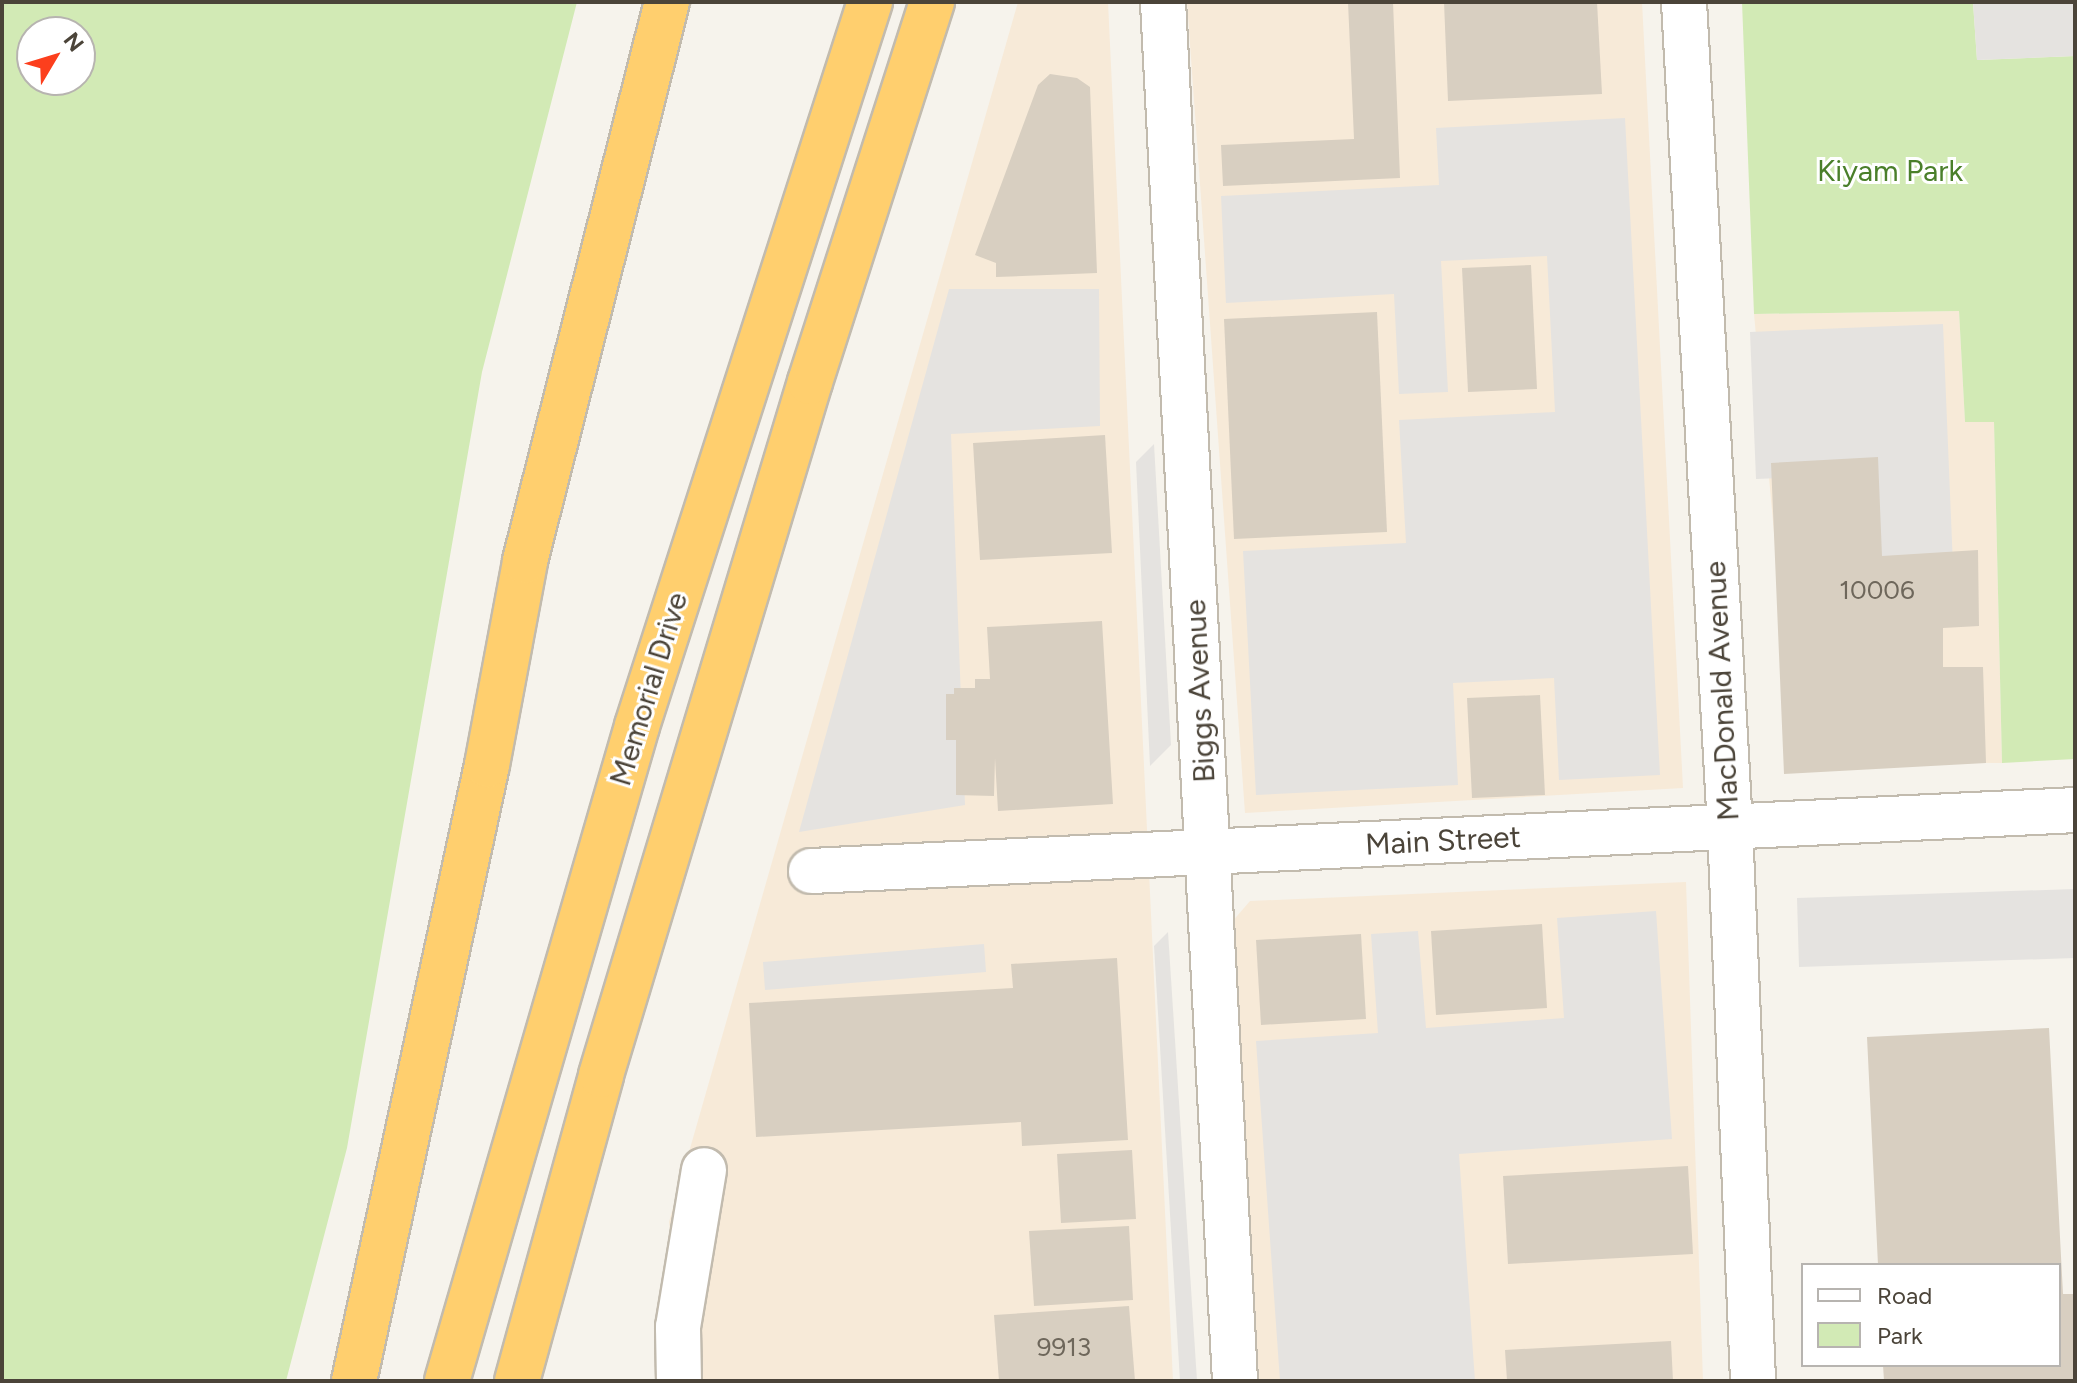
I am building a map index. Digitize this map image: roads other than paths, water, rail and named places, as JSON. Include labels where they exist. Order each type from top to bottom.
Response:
[{"type":"highway","points":[[354,1381],[487,765],[525,561],[667,2]]},
{"type":"highway","name":"Memorial Drive","points":[[447,1381],[642,711],[870,2]]},
{"type":"highway","points":[[517,1381],[601,1075],[810,382],[932,2]]},
{"type":"street","name":"Biggs Avenue","points":[[1163,2],[1235,1381]]},
{"type":"street","name":"MacDonald Avenue","points":[[1684,2],[1730,827],[1753,1381]]},
{"type":"street","name":"Main Street","points":[[811,871],[2075,810]]},
{"type":"street","points":[[679,1381],[678,1327],[704,1170]]},
{"type":"park label","name":"Kiyam Park","points":[[1890,171]]}]
